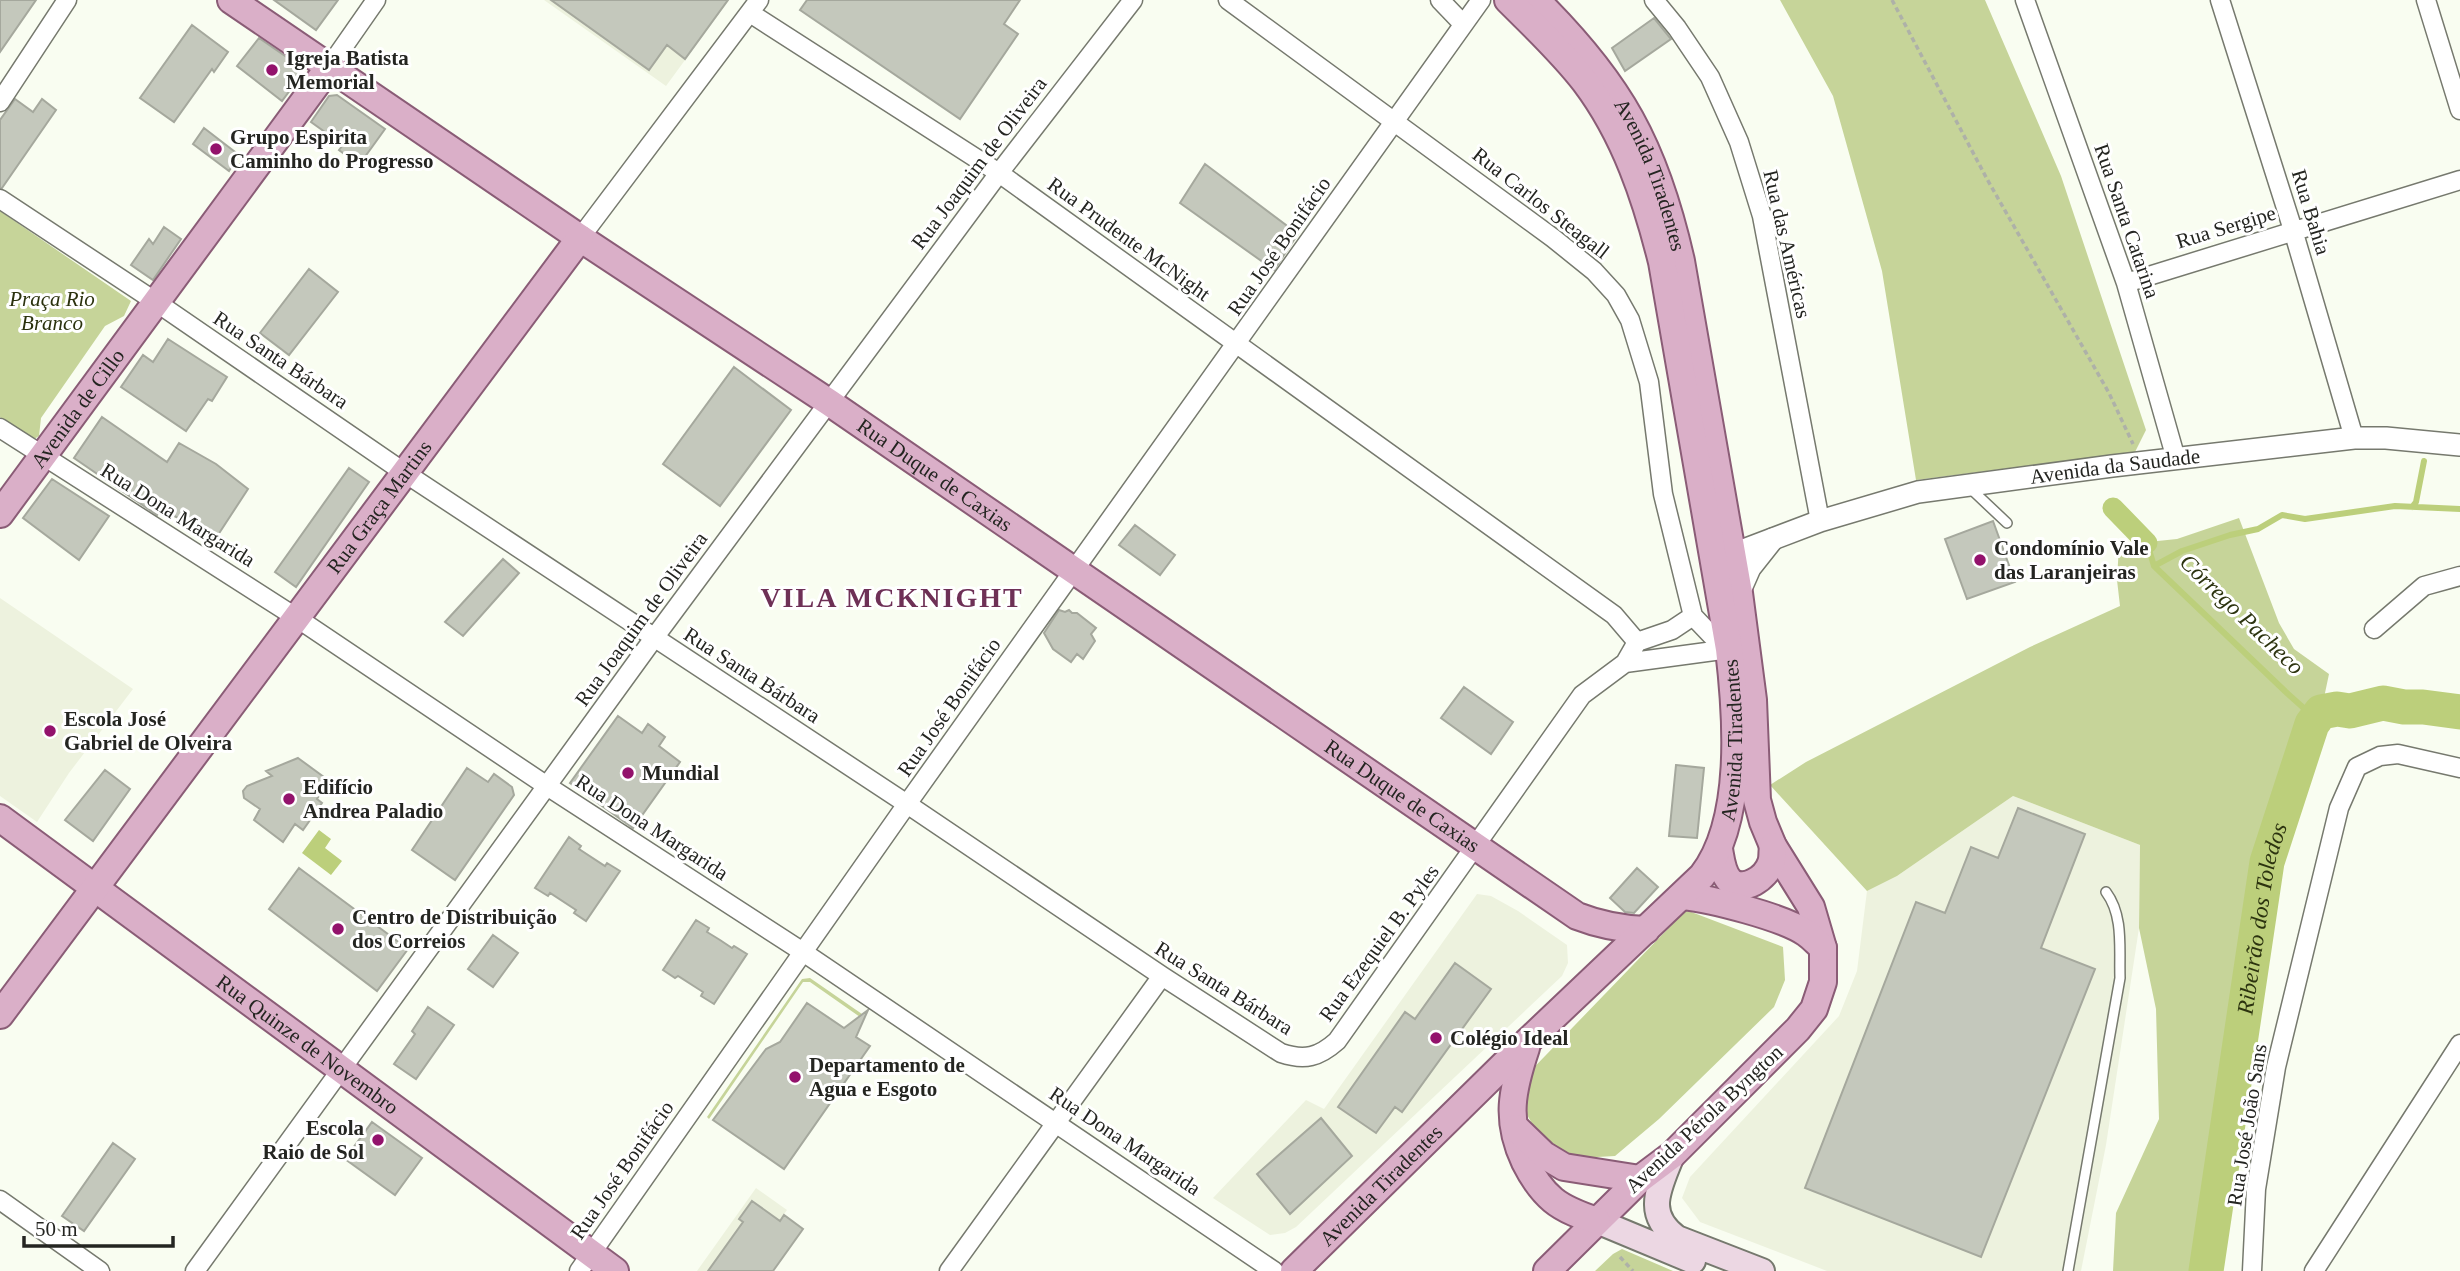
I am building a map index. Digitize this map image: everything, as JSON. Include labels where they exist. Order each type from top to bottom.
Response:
[{"type":"main road","name":"Rua Duque de Caxias","points":[[231,0],[580,238],[830,403],[1577,916],[1618,928],[1646,930]]},
{"type":"main road","name":"Avenida Tiradentes","points":[[1508,0],[1560,52],[1585,82],[1626,149],[1639,185],[1662,262],[1754,701],[1757,800],[1773,846],[1811,907],[1823,948]]},
{"type":"main road","name":"Avenida Tiradentes","points":[[1294,1271],[1527,1042],[1683,896],[1706,870],[1719,849],[1728,814],[1734,774],[1735,697],[1729,649],[1728,586],[1732,554],[1681,261],[1659,180],[1644,141],[1623,103],[1572,36],[1536,0]]},
{"type":"main road","name":"Avenida de Cillo","points":[[0,514],[330,66]]},
{"type":"main road","name":"Rua Graça Martins","points":[[0,1015],[580,238]]},
{"type":"main road","name":"Rua Quinze de Novembro","points":[[0,818],[341,1070],[585,1262],[615,1271]]},
{"type":"main road","points":[[1719,849],[1722,868],[1730,880],[1738,885],[1755,883],[1764,875],[1771,864],[1773,846]]},
{"type":"main road","points":[[1683,896],[1703,898],[1789,924],[1806,933],[1823,948]]},
{"type":"main road","name":"Avenida Pérola Byngton","points":[[1547,1271],[1640,1180],[1672,1155],[1798,1029],[1814,1009],[1823,982],[1823,948]]},
{"type":"main road","points":[[1527,1042],[1513,1093],[1513,1125],[1515,1142],[1532,1177],[1553,1200],[1575,1213],[1717,1271]]},
{"type":"main road","points":[[1513,1125],[1544,1155],[1564,1167],[1640,1180]]},
{"type":"main road","points":[[1672,1155],[1657,1202],[1658,1217],[1665,1229],[1677,1238],[1762,1271]]},
{"type":"street","points":[[0,102],[67,0]]},
{"type":"street","points":[[330,66],[376,0]]},
{"type":"street","name":"Rua Joaquim de Oliveira","points":[[195,1271],[654,638],[999,173],[1133,0]]},
{"type":"street","name":"Rua Carlos Steagall","points":[[1228,0],[1553,238],[1594,271],[1616,295],[1630,320],[1649,382],[1663,494],[1693,615],[1714,638],[1729,649]]},
{"type":"street","points":[[1440,0],[1463,24]]},
{"type":"street","name":"Rua José Bonifácio","points":[[585,1262],[907,804],[1481,0]]},
{"type":"street","name":"Rua das Américas","points":[[1654,0],[1677,28],[1710,77],[1739,142],[1762,216],[1821,521]]},
{"type":"street","name":"Rua Santa Catarina","points":[[2025,0],[2126,283],[2176,459]]},
{"type":"street","name":"Rua Bahia","points":[[2220,0],[2293,230],[2354,438]]},
{"type":"street","points":[[2426,0],[2460,110]]},
{"type":"street","name":"Rua Prudente McNight","points":[[755,6],[999,173],[1614,615],[1637,642]]},
{"type":"street","name":"Rua Graça Martins","points":[[580,238],[755,6]]},
{"type":"street","name":"Rua Sergipe","points":[[2126,283],[2460,180]]},
{"type":"street","name":"Rua Santa Bárbara","points":[[0,199],[156,302],[405,473],[907,804],[1162,976],[1281,1053],[1296,1058],[1311,1058]]},
{"type":"street","name":"Rua Dona Margarida","points":[[0,428],[297,618],[547,786],[803,952],[1274,1271]]},
{"type":"street","name":"Avenida da Saudade","points":[[1732,554],[1774,536],[1918,492],[2141,462],[2354,438],[2460,444]]},
{"type":"street","points":[[1728,586],[1751,569],[1774,536]]},
{"type":"street","points":[[2374,629],[2424,586],[2460,576]]},
{"type":"street","points":[[1625,663],[1637,642],[1672,630],[1693,615]]},
{"type":"street","points":[[1625,663],[1729,649]]},
{"type":"street","name":"Rua Ezequiel B. Pyles","points":[[1311,1058],[1337,1041],[1582,695],[1625,663]]},
{"type":"street","name":"Rua José João Sans","points":[[2252,1271],[2256,1189],[2276,1067],[2339,808],[2357,767],[2380,756],[2398,754],[2460,768]]},
{"type":"street","points":[[949,1271],[1162,976]]},
{"type":"street","points":[[2314,1271],[2460,1044]]},
{"type":"street","points":[[0,1200],[100,1271]]},
{"type":"lane","points":[[1967,485],[2007,523]]},
{"type":"lane","points":[[2068,1271],[2120,978],[2119,930],[2115,904],[2106,892]]},
{"type":"path","points":[[1892,0],[1987,179],[2109,393],[2141,462]]},
{"type":"path","points":[[1620,1257],[1633,1271]]},
{"type":"shaded area","points":[[544,0],[729,0],[666,86]]},
{"type":"shaded area","name":"Escola José Gabriel de Olveira","points":[[0,598],[133,689],[69,773],[37,822],[0,796]]},
{"type":"shaded area","points":[[2013,796],[2140,845],[2139,928],[2106,1145],[2081,1271],[1827,1271],[1700,1222],[1682,1198],[1690,1177],[1839,1016],[1857,971],[1867,891],[1897,876]]},
{"type":"shaded area","points":[[319,830],[331,839],[325,848],[342,861],[331,875],[302,853]]},
{"type":"shaded area","name":"Colégio Ideal","points":[[1477,894],[1491,896],[1518,911],[1567,945],[1568,963],[1562,976],[1296,1227],[1285,1233],[1270,1235],[1213,1198],[1306,1100],[1324,1109]]},
{"type":"shaded area","points":[[756,1188],[787,1210],[743,1271],[697,1271]]},
{"type":"green space","points":[[1780,0],[1985,0],[2061,176],[2146,430],[2135,452],[1916,480],[1882,271],[1833,96]]},
{"type":"green space","name":"Praça Rio Branco","points":[[0,211],[131,301],[124,316],[105,326],[41,418],[39,436],[31,441],[0,417]]},
{"type":"green space","points":[[2239,518],[2279,623],[2294,649],[2329,674],[2321,712],[2312,724],[2267,862],[2206,1271],[2113,1271],[2116,1213],[2159,1119],[2156,1009],[2139,928],[2140,845],[2013,796],[1897,876],[1867,891],[1770,785],[1806,762],[2030,647],[2120,606],[2117,580],[2119,545],[2177,539]]},
{"type":"green space","points":[[1686,910],[1783,947],[1785,980],[1774,1007],[1659,1119],[1615,1156],[1579,1158],[1544,1145],[1525,1111],[1520,1082]]},
{"type":"green space","points":[[810,978],[862,1014],[860,1017],[810,982],[803,982],[709,1119],[707,1117],[802,979]]},
{"type":"green space","points":[[1622,1249],[1673,1271],[1595,1271]]},
{"type":"building","points":[[0,0],[36,0],[0,52]]},
{"type":"building","points":[[274,0],[338,0],[316,30]]},
{"type":"building","points":[[551,0],[728,0],[685,59],[667,45],[649,70]]},
{"type":"building","points":[[807,0],[1020,0],[1004,24],[1018,34],[960,119],[800,10]]},
{"type":"building","points":[[1654,18],[1671,39],[1625,71],[1612,48]]},
{"type":"building","points":[[192,25],[228,52],[214,72],[212,69],[174,122],[140,98]]},
{"type":"building","name":"Igreja Batista Memorial","points":[[259,38],[301,67],[302,74],[282,101],[237,66]]},
{"type":"building","points":[[337,95],[385,129],[359,165],[339,150],[343,145],[311,122],[329,96]]},
{"type":"building","points":[[15,99],[33,112],[42,99],[56,110],[0,188],[0,120]]},
{"type":"building","name":"Grupo Espirita Caminho do Progresso","points":[[204,128],[239,155],[229,171],[193,144]]},
{"type":"building","points":[[1205,164],[1298,234],[1274,270],[1180,203]]},
{"type":"building","points":[[164,227],[181,239],[153,280],[131,265],[149,239],[153,244]]},
{"type":"building","points":[[309,269],[338,292],[289,355],[260,333]]},
{"type":"building","points":[[168,339],[227,377],[212,401],[208,399],[186,431],[121,387],[143,355],[153,362]]},
{"type":"building","points":[[734,367],[791,410],[720,506],[663,464]]},
{"type":"building","points":[[102,417],[167,462],[179,443],[216,464],[248,489],[216,538],[161,509],[157,515],[74,458]]},
{"type":"building","points":[[349,468],[369,482],[296,587],[275,572]]},
{"type":"building","points":[[52,479],[109,516],[79,560],[23,518]]},
{"type":"building","name":"Condomínio Vale das Laranjeiras","points":[[1993,521],[2015,582],[1967,599],[1945,539]]},
{"type":"building","points":[[1135,525],[1175,555],[1160,575],[1119,545]]},
{"type":"building","points":[[503,559],[519,573],[463,636],[445,622]]},
{"type":"building","points":[[1059,610],[1077,613],[1096,628],[1091,634],[1095,641],[1083,659],[1077,654],[1071,662],[1053,649],[1044,633]]},
{"type":"building","points":[[1464,687],[1513,722],[1491,754],[1441,718]]},
{"type":"building","name":"Mundial","points":[[618,716],[642,733],[648,724],[665,737],[659,746],[680,762],[633,828],[570,783]]},
{"type":"building","name":"Edifício Andrea Paladio","points":[[298,758],[328,780],[317,799],[322,803],[303,830],[295,824],[283,842],[254,820],[260,809],[244,798],[243,791],[247,786],[272,776],[266,771]]},
{"type":"building","points":[[1676,765],[1704,768],[1697,838],[1669,836]]},
{"type":"building","points":[[467,768],[488,782],[494,774],[512,787],[514,795],[455,880],[412,850]]},
{"type":"building","points":[[105,770],[130,789],[93,841],[65,820]]},
{"type":"building","points":[[2018,808],[2085,834],[2041,948],[2095,969],[1981,1257],[1805,1188],[1916,902],[1945,913],[1971,847],[1998,858]]},
{"type":"building","points":[[569,837],[581,846],[579,849],[605,866],[607,863],[620,871],[586,921],[574,913],[576,910],[550,893],[548,896],[535,888]]},
{"type":"building","name":"Centro de Distribuição dos Correios","points":[[299,868],[408,949],[377,991],[269,909]]},
{"type":"building","points":[[1637,868],[1658,887],[1634,913],[1625,912],[1610,898]]},
{"type":"building","points":[[696,920],[709,928],[707,932],[747,954],[714,1004],[701,996],[703,992],[663,970]]},
{"type":"building","points":[[493,935],[518,953],[493,987],[468,969]]},
{"type":"building","points":[[1455,963],[1491,989],[1402,1112],[1395,1107],[1376,1133],[1338,1107],[1405,1012],[1415,1019]]},
{"type":"building","points":[[807,1003],[844,1028],[868,1010],[856,1037],[870,1046],[784,1169],[713,1120],[766,1049],[780,1042]]},
{"type":"building","points":[[428,1007],[454,1025],[416,1079],[394,1064],[415,1034],[412,1031]]},
{"type":"building","points":[[1321,1118],[1352,1156],[1290,1214],[1257,1174]]},
{"type":"building","name":"Escola Raio de Sol","points":[[372,1122],[422,1158],[395,1195],[345,1159]]},
{"type":"building","points":[[113,1143],[135,1159],[84,1231],[62,1216]]},
{"type":"building","points":[[752,1201],[780,1221],[784,1215],[803,1229],[773,1271],[708,1271],[743,1222],[739,1219]]},
{"type":"waterway","points":[[2412,507],[2416,502],[2424,461]]},
{"type":"waterway","points":[[2154,566],[2182,551],[2258,529],[2282,515],[2305,519],[2395,506],[2460,509]]},
{"type":"waterway","name":"Córrego Pacheco","points":[[2113,508],[2147,543],[2154,566],[2307,711],[2321,712]]},
{"type":"waterway","name":"Córrego Pacheco","points":[[2113,508],[2147,543]]},
{"type":"waterway","name":"Ribeirão dos Toledos","points":[[2206,1271],[2267,862],[2312,724],[2321,712],[2337,709],[2350,711],[2383,703],[2460,712]]},
{"type":"place","name":"Igreja Batista Memorial","points":[[272,70]]},
{"type":"place","name":"Grupo Espirita Caminho do Progresso","points":[[216,149]]},
{"type":"place","name":"Condomínio Vale das Laranjeiras","points":[[1980,560]]},
{"type":"place","name":"Escola José Gabriel de Olveira","points":[[50,731]]},
{"type":"place","name":"Mundial","points":[[628,773]]},
{"type":"place","name":"Edifício Andrea Paladio","points":[[289,799]]},
{"type":"place","name":"Centro de Distribuição dos Correios","points":[[338,929]]},
{"type":"place","name":"Colégio Ideal","points":[[1436,1038]]},
{"type":"place","name":"Departamento de Agua e Esgoto","points":[[795,1077]]},
{"type":"place","name":"Escola Raio de Sol","points":[[378,1140]]},
{"type":"district","name":"VILA MCKNIGHT","points":[[892,597]]}]
